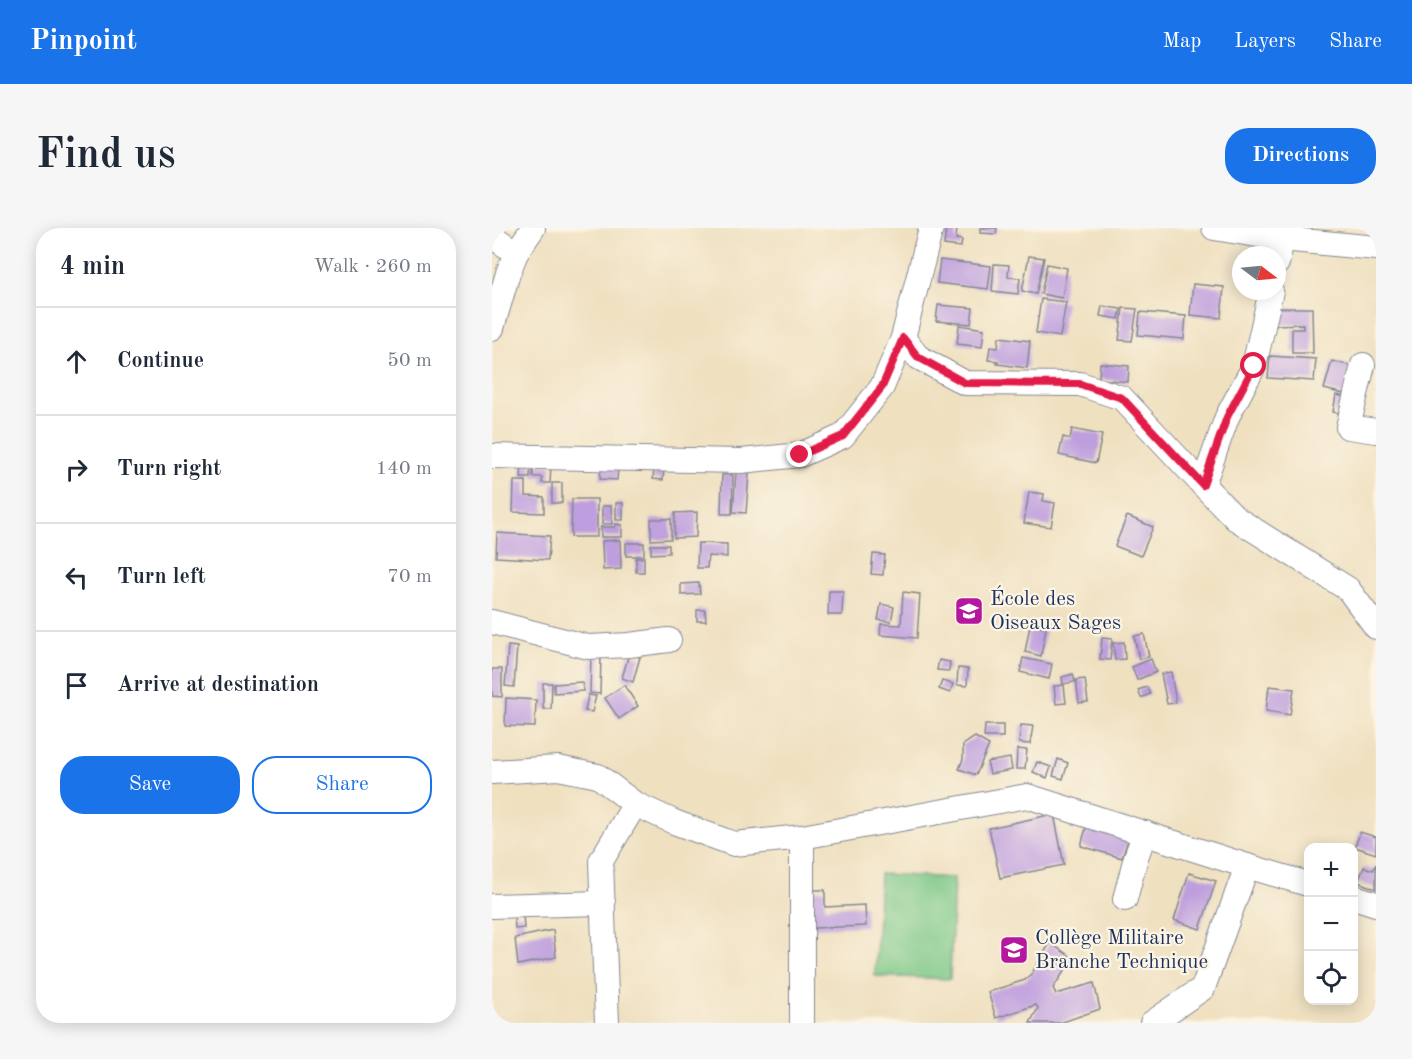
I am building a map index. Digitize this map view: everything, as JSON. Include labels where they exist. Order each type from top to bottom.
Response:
[{"type":"street","points":[[492,328],[516,253],[533,228]]},
{"type":"street","points":[[492,456],[741,461],[800,455],[843,436],[882,387],[903,338],[931,228]]},
{"type":"street","points":[[1214,228],[1266,246]]},
{"type":"street","points":[[492,236],[516,253]]},
{"type":"street","points":[[1286,251],[1376,248]]},
{"type":"street","points":[[1203,485],[1227,417],[1254,366],[1269,300]]},
{"type":"street","points":[[903,338],[918,357],[965,383],[1080,384],[1122,398],[1235,518],[1348,589],[1376,627]]},
{"type":"street","points":[[1363,365],[1348,427],[1376,430]]},
{"type":"street","points":[[492,622],[588,647],[669,640]]},
{"type":"street","points":[[492,771],[558,768],[598,776],[635,804],[674,822],[734,844],[802,837],[1026,796],[1304,883]]},
{"type":"street","points":[[607,1023],[601,861],[635,804]]},
{"type":"street","points":[[1125,899],[1145,833]]},
{"type":"street","points":[[802,837],[802,1023]]},
{"type":"street","points":[[1152,1023],[1203,988],[1247,866]]},
{"type":"street","points":[[1358,899],[1376,904]]},
{"type":"street","points":[[492,906],[603,903]]},
{"type":"green space","points":[[880,874],[954,878],[950,979],[875,976]]},
{"type":"building","points":[[946,228],[957,228],[956,239],[962,240],[961,247],[944,245]]},
{"type":"building","points":[[980,228],[997,228],[996,234],[980,233]]},
{"type":"building","points":[[1029,256],[1044,258],[1036,294],[1022,291]]},
{"type":"building","points":[[940,260],[991,266],[988,289],[937,283]]},
{"type":"building","points":[[994,264],[1009,265],[1008,277],[1020,278],[1018,294],[992,291]]},
{"type":"building","points":[[1047,264],[1067,268],[1062,298],[1041,294]]},
{"type":"building","points":[[1193,284],[1224,287],[1221,318],[1190,315]]},
{"type":"building","points":[[1041,299],[1066,302],[1060,337],[1036,333]]},
{"type":"building","points":[[938,305],[973,308],[971,324],[936,321]]},
{"type":"building","points":[[1102,306],[1121,309],[1119,319],[1100,316]]},
{"type":"building","points":[[1123,308],[1137,309],[1132,341],[1119,340]]},
{"type":"building","points":[[1276,308],[1312,308],[1313,353],[1292,353],[1292,329],[1303,329],[1303,324],[1276,325]]},
{"type":"building","points":[[1140,312],[1186,316],[1184,339],[1138,335]]},
{"type":"building","points":[[959,325],[984,329],[982,347],[957,344]]},
{"type":"building","points":[[999,337],[1030,341],[1027,368],[997,364],[998,361],[988,360],[990,347],[998,348]]},
{"type":"building","points":[[1270,356],[1316,359],[1314,381],[1268,378]]},
{"type":"building","points":[[1332,361],[1351,366],[1344,394],[1324,389]]},
{"type":"building","points":[[1100,363],[1129,366],[1128,382],[1099,379]]},
{"type":"building","points":[[1336,395],[1346,397],[1342,414],[1333,412]]},
{"type":"building","points":[[1072,429],[1102,435],[1096,463],[1059,455],[1063,437],[1070,439]]},
{"type":"building","points":[[522,464],[531,464],[530,478],[521,478]]},
{"type":"building","points":[[533,464],[551,465],[550,483],[542,483],[542,477],[533,477]]},
{"type":"building","points":[[601,467],[618,467],[617,480],[600,479]]},
{"type":"building","points":[[654,468],[664,469],[663,480],[653,479]]},
{"type":"building","points":[[736,472],[749,473],[746,513],[733,512]]},
{"type":"building","points":[[722,475],[733,475],[732,514],[721,514]]},
{"type":"building","points":[[514,481],[526,481],[526,496],[544,497],[544,513],[513,512]]},
{"type":"building","points":[[552,483],[562,483],[562,503],[552,503]]},
{"type":"building","points":[[1029,492],[1044,494],[1043,501],[1055,503],[1051,527],[1024,523]]},
{"type":"building","points":[[572,499],[597,499],[597,537],[571,537]]},
{"type":"building","points":[[616,503],[623,503],[623,520],[616,520]]},
{"type":"building","points":[[602,506],[611,506],[612,524],[602,524]]},
{"type":"building","points":[[697,512],[696,537],[674,538],[675,513]]},
{"type":"building","points":[[1127,516],[1153,527],[1141,556],[1115,546]]},
{"type":"building","points":[[651,519],[671,519],[671,539],[651,540]]},
{"type":"building","points":[[615,524],[622,525],[622,537],[601,537],[601,527],[615,527]]},
{"type":"building","points":[[497,533],[550,536],[548,560],[496,557]]},
{"type":"building","points":[[620,540],[621,569],[603,570],[602,541]]},
{"type":"building","points":[[626,543],[644,543],[644,556],[626,556]]},
{"type":"building","points":[[698,543],[727,544],[727,557],[708,556],[707,568],[697,568]]},
{"type":"building","points":[[651,545],[669,545],[669,553],[651,554]]},
{"type":"building","points":[[873,554],[885,555],[883,575],[871,574]]},
{"type":"building","points":[[636,558],[644,558],[644,572],[636,572]]},
{"type":"building","points":[[699,583],[700,594],[681,595],[681,584]]},
{"type":"building","points":[[829,591],[843,591],[842,615],[828,615]]},
{"type":"building","points":[[903,592],[920,594],[917,638],[880,635],[881,624],[901,625]]},
{"type":"building","points":[[881,604],[894,607],[891,622],[878,620]]},
{"type":"building","points":[[697,610],[705,610],[706,621],[697,621]]},
{"type":"building","points":[[1030,625],[1046,628],[1041,656],[1025,652]]},
{"type":"building","points":[[1144,634],[1149,657],[1139,659],[1134,636]]},
{"type":"building","points":[[1102,638],[1112,639],[1110,660],[1100,659]]},
{"type":"building","points":[[1124,642],[1125,659],[1115,660],[1113,643]]},
{"type":"building","points":[[508,646],[517,647],[514,687],[505,686]]},
{"type":"building","points":[[629,654],[640,657],[633,682],[622,678]]},
{"type":"building","points":[[591,656],[601,656],[600,694],[590,693]]},
{"type":"building","points":[[1023,658],[1052,664],[1049,679],[1020,672]]},
{"type":"building","points":[[1151,659],[1156,672],[1137,680],[1132,667]]},
{"type":"building","points":[[939,660],[950,662],[949,671],[937,670]]},
{"type":"building","points":[[958,668],[968,669],[967,686],[957,685]]},
{"type":"building","points":[[492,669],[502,669],[502,697],[492,696]]},
{"type":"building","points":[[1171,672],[1176,703],[1167,704],[1161,674]]},
{"type":"building","points":[[1073,674],[1075,682],[1063,684],[1062,677]]},
{"type":"building","points":[[1085,679],[1088,702],[1079,703],[1076,680]]},
{"type":"building","points":[[942,681],[953,684],[950,693],[939,689]]},
{"type":"building","points":[[582,682],[583,691],[554,693],[554,684]]},
{"type":"building","points":[[543,683],[552,683],[551,709],[543,709]]},
{"type":"building","points":[[624,685],[638,706],[619,719],[605,698]]},
{"type":"building","points":[[1064,685],[1066,703],[1056,704],[1054,686]]},
{"type":"building","points":[[1269,686],[1294,689],[1290,715],[1266,711]]},
{"type":"building","points":[[1147,687],[1150,694],[1141,698],[1138,690]]},
{"type":"building","points":[[588,695],[596,696],[592,712],[585,711]]},
{"type":"building","points":[[506,698],[536,700],[535,727],[505,726]]},
{"type":"building","points":[[985,725],[1003,725],[1003,737],[984,737]]},
{"type":"building","points":[[1021,725],[1033,726],[1030,744],[1019,743]]},
{"type":"building","points":[[975,737],[989,745],[976,775],[959,769],[963,759],[963,745]]},
{"type":"building","points":[[1017,749],[1027,750],[1025,769],[1016,769]]},
{"type":"building","points":[[1010,758],[1012,770],[990,774],[987,762]]},
{"type":"building","points":[[1058,759],[1068,763],[1063,779],[1053,776]]},
{"type":"building","points":[[1037,762],[1051,767],[1047,778],[1033,772]]},
{"type":"building","points":[[1054,814],[1064,865],[1000,878],[989,828]]},
{"type":"building","points":[[1087,824],[1129,837],[1122,858],[1081,846]]},
{"type":"building","points":[[1360,832],[1376,837],[1376,854],[1358,848],[1356,843]]},
{"type":"building","points":[[1376,864],[1376,889],[1358,882],[1364,867],[1373,870]]},
{"type":"building","points":[[1189,873],[1216,881],[1200,929],[1174,920]]},
{"type":"building","points":[[811,890],[825,890],[825,907],[865,905],[866,926],[813,928]]},
{"type":"building","points":[[514,915],[523,915],[524,928],[515,929]]},
{"type":"building","points":[[553,930],[556,957],[518,965],[515,938]]},
{"type":"building","points":[[1050,943],[1073,958],[1053,988],[1056,994],[1094,983],[1100,1009],[1060,1023],[1030,1023],[1038,1008],[1036,1005],[996,1018],[988,992],[1025,980],[1032,973]]},
{"type":"place","name":"École des Oiseaux Sages","points":[[969,611]]},
{"type":"place","name":"Collège Militaire Branche Technique","points":[[1014,950]]},
{"type":"route","points":[[800,455],[843,436],[882,387],[903,338],[918,357],[965,383],[1080,384],[1122,398],[1203,485],[1227,417],[1254,366]]}]
